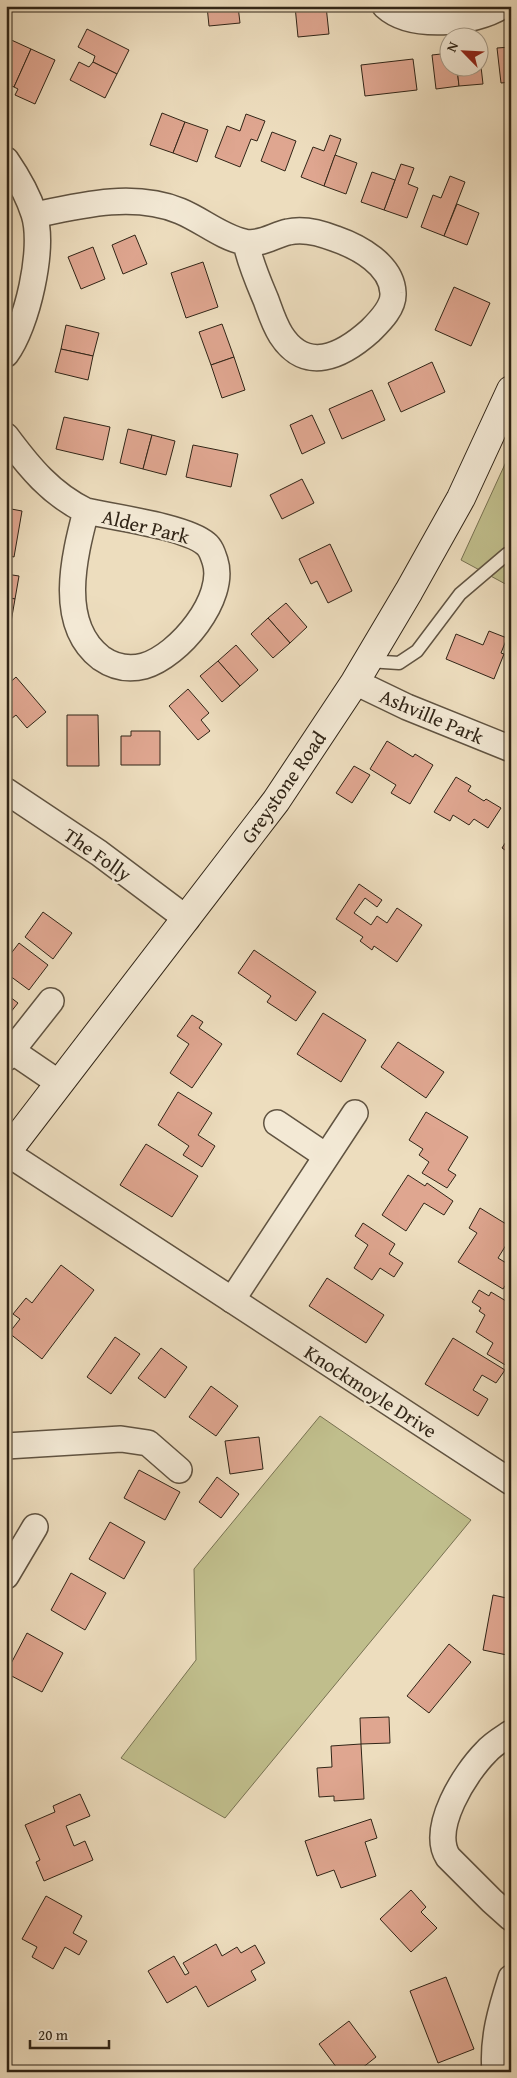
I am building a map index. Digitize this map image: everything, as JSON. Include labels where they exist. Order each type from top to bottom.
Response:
[{"type":"main road","name":"Greystone Road","points":[[6,1153],[276,801],[361,672],[461,498],[511,390]]},
{"type":"street","points":[[385,6],[392,12],[408,19],[438,21],[476,17],[502,6]]},
{"type":"street","points":[[6,160],[35,215],[37,241],[35,273],[26,313],[6,354]]},
{"type":"street","points":[[35,215],[96,204],[150,202],[178,210],[228,237],[246,243],[295,231],[319,233],[337,239],[359,250],[379,264],[391,285],[393,299],[386,313],[374,327],[361,339],[344,350],[332,357],[322,359],[302,354],[286,342],[278,331],[252,267],[246,243]]},
{"type":"street","name":"Alder Park","points":[[6,436],[27,464],[64,500],[86,511],[187,534],[207,545],[212,553],[218,572],[217,582],[210,601],[189,634],[175,648],[152,663],[135,667],[116,666],[95,652],[82,633],[74,609],[72,584],[75,556],[86,511]]},
{"type":"street","name":"Ashville Park","points":[[361,672],[407,707],[511,749]]},
{"type":"street","name":"The Folly","points":[[6,791],[99,853],[187,919]]},
{"type":"street","points":[[51,1000],[9,1055],[58,1083]]},
{"type":"street","points":[[232,1300],[355,1113]]},
{"type":"street","points":[[277,1123],[326,1156]]},
{"type":"street","name":"Knockmoyle Drive","points":[[6,1153],[511,1482]]},
{"type":"street","points":[[6,1446],[120,1439],[148,1443],[179,1470]]},
{"type":"street","points":[[6,1575],[35,1527]]},
{"type":"street","points":[[511,1733],[495,1744],[477,1762],[454,1798],[444,1821],[442,1835],[444,1851],[448,1856],[492,1902],[511,1918]]},
{"type":"street","points":[[495,2072],[494,2058],[499,2014],[511,1978]]},
{"type":"lane","points":[[361,672],[399,663],[417,651],[460,594],[507,554],[511,553]]},
{"type":"shaded area","points":[[511,451],[511,587],[461,560]]},
{"type":"shaded area","points":[[320,1416],[471,1520],[225,1818],[121,1758],[196,1660],[194,1569]]},
{"type":"building","points":[[207,6],[238,6],[240,23],[209,26]]},
{"type":"building","points":[[295,6],[326,6],[329,34],[298,37]]},
{"type":"building","points":[[87,29],[129,50],[117,74],[93,62],[95,56],[78,47]]},
{"type":"building","points":[[7,38],[31,49],[14,87],[6,83]]},
{"type":"building","points":[[511,47],[511,82],[501,83],[497,48]]},
{"type":"building","points":[[31,49],[55,60],[35,104],[15,95],[18,89],[14,87]]},
{"type":"building","points":[[440,54],[440,78],[458,78],[459,86],[436,89],[432,55]]},
{"type":"building","points":[[413,59],[417,90],[365,96],[361,65]]},
{"type":"building","points":[[79,62],[89,67],[93,62],[117,74],[105,98],[70,80]]},
{"type":"building","points":[[458,78],[482,78],[483,84],[459,86]]},
{"type":"building","points":[[162,113],[185,122],[173,153],[150,145]]},
{"type":"building","points":[[246,114],[265,121],[257,141],[251,139],[240,167],[215,157],[227,126],[240,131]]},
{"type":"building","points":[[185,122],[208,130],[197,162],[173,153]]},
{"type":"building","points":[[272,132],[296,141],[285,171],[261,161]]},
{"type":"building","points":[[330,135],[341,139],[324,186],[301,177],[313,147],[324,151]]},
{"type":"building","points":[[335,155],[357,163],[346,194],[324,186]]},
{"type":"building","points":[[401,164],[414,168],[408,184],[418,188],[407,218],[384,210]]},
{"type":"building","points":[[372,172],[395,180],[384,210],[361,202]]},
{"type":"building","points":[[450,176],[465,182],[444,236],[421,227],[433,195],[441,198]]},
{"type":"building","points":[[457,204],[479,213],[467,245],[444,236]]},
{"type":"building","points":[[135,235],[147,264],[123,274],[112,245]]},
{"type":"building","points":[[93,247],[105,279],[81,289],[68,257]]},
{"type":"building","points":[[203,262],[218,307],[186,318],[171,273]]},
{"type":"building","points":[[454,287],[490,303],[471,346],[435,330]]},
{"type":"building","points":[[222,324],[234,357],[211,365],[199,332]]},
{"type":"building","points":[[66,325],[99,333],[93,356],[61,349]]},
{"type":"building","points":[[61,349],[93,356],[88,380],[55,372]]},
{"type":"building","points":[[234,357],[245,390],[222,398],[211,365]]},
{"type":"building","points":[[432,362],[445,392],[401,412],[388,383]]},
{"type":"building","points":[[372,390],[385,420],[342,439],[329,409]]},
{"type":"building","points":[[312,415],[325,443],[302,454],[290,425]]},
{"type":"building","points":[[64,417],[110,427],[103,460],[56,449]]},
{"type":"building","points":[[128,429],[152,435],[143,469],[120,463]]},
{"type":"building","points":[[152,435],[175,441],[166,475],[143,469]]},
{"type":"building","points":[[193,445],[238,454],[231,487],[186,477]]},
{"type":"building","points":[[302,479],[314,503],[282,519],[270,495]]},
{"type":"building","points":[[6,508],[22,511],[14,557],[6,555]]},
{"type":"building","points":[[330,544],[352,591],[328,603],[317,581],[311,584],[299,559]]},
{"type":"building","points":[[6,574],[19,576],[15,599],[6,597]]},
{"type":"building","points":[[6,597],[15,599],[11,622],[6,621]]},
{"type":"building","points":[[286,603],[307,627],[290,643],[268,618]]},
{"type":"building","points":[[268,618],[290,643],[273,658],[251,634]]},
{"type":"building","points":[[489,631],[507,638],[501,653],[504,654],[494,679],[446,659],[456,634],[483,645]]},
{"type":"building","points":[[236,645],[258,670],[240,686],[218,661]]},
{"type":"building","points":[[218,661],[240,686],[222,702],[200,676]]},
{"type":"building","points":[[16,677],[46,712],[27,728],[16,715],[6,723],[6,686]]},
{"type":"building","points":[[188,689],[209,713],[201,720],[210,731],[198,740],[169,706]]},
{"type":"building","points":[[67,715],[98,715],[99,766],[67,766]]},
{"type":"building","points":[[131,731],[160,731],[160,765],[121,765],[121,736],[131,736]]},
{"type":"building","points":[[387,741],[413,757],[415,754],[433,765],[410,804],[391,793],[396,785],[370,769]]},
{"type":"building","points":[[354,766],[370,775],[352,803],[336,793]]},
{"type":"building","points":[[456,777],[471,786],[468,791],[484,801],[486,799],[501,808],[488,828],[474,819],[469,825],[453,815],[450,821],[434,812]]},
{"type":"building","points":[[511,834],[511,854],[502,848]]},
{"type":"building","points":[[359,884],[382,900],[377,907],[365,898],[354,913],[371,925],[377,916],[387,923],[397,908],[422,925],[397,962],[374,946],[372,950],[360,941],[363,937],[336,919]]},
{"type":"building","points":[[43,912],[72,933],[53,959],[25,937]]},
{"type":"building","points":[[19,943],[48,965],[29,990],[6,973],[6,960]]},
{"type":"building","points":[[254,950],[316,992],[296,1021],[267,1002],[271,996],[238,973]]},
{"type":"building","points":[[6,994],[18,1003],[6,1018]]},
{"type":"building","points":[[323,1013],[366,1040],[341,1082],[297,1054]]},
{"type":"building","points":[[192,1015],[203,1022],[199,1028],[222,1044],[192,1088],[170,1073],[189,1044],[177,1036]]},
{"type":"building","points":[[398,1042],[444,1072],[426,1098],[381,1067]]},
{"type":"building","points":[[178,1092],[212,1113],[198,1135],[215,1146],[202,1167],[183,1155],[189,1146],[158,1125]]},
{"type":"building","points":[[426,1112],[468,1137],[448,1170],[456,1175],[447,1188],[422,1173],[429,1162],[419,1155],[423,1149],[409,1140]]},
{"type":"building","points":[[146,1144],[198,1176],[172,1217],[120,1185]]},
{"type":"building","points":[[408,1175],[425,1186],[427,1183],[453,1201],[444,1215],[424,1203],[406,1231],[382,1215]]},
{"type":"building","points":[[480,1208],[511,1227],[511,1237],[498,1258],[511,1266],[511,1277],[503,1289],[458,1262],[477,1233],[469,1228]]},
{"type":"building","points":[[363,1223],[395,1244],[389,1254],[403,1263],[394,1277],[380,1268],[372,1280],[354,1268],[368,1245],[355,1236]]},
{"type":"building","points":[[61,1265],[94,1290],[42,1359],[9,1333],[20,1319],[13,1314],[26,1298],[32,1303]]},
{"type":"building","points":[[327,1278],[384,1315],[366,1343],[309,1306]]},
{"type":"building","points":[[479,1290],[489,1296],[491,1292],[511,1304],[511,1360],[507,1366],[487,1354],[493,1343],[476,1332],[485,1315],[479,1311],[481,1308],[472,1302]]},
{"type":"building","points":[[115,1337],[140,1354],[111,1394],[87,1377]]},
{"type":"building","points":[[453,1338],[505,1370],[496,1383],[482,1375],[473,1390],[488,1399],[478,1416],[425,1384]]},
{"type":"building","points":[[161,1348],[187,1367],[165,1398],[138,1378]]},
{"type":"building","points":[[211,1386],[238,1406],[216,1436],[189,1417]]},
{"type":"building","points":[[259,1437],[263,1469],[230,1474],[225,1441]]},
{"type":"building","points":[[139,1470],[180,1492],[165,1520],[124,1498]]},
{"type":"building","points":[[217,1477],[239,1494],[221,1518],[199,1502]]},
{"type":"building","points":[[110,1522],[145,1542],[124,1579],[89,1559]]},
{"type":"building","points":[[71,1573],[106,1593],[85,1630],[51,1610]]},
{"type":"building","points":[[493,1595],[511,1599],[511,1637],[507,1655],[483,1650]]},
{"type":"building","points":[[27,1633],[63,1653],[42,1692],[6,1673]]},
{"type":"building","points":[[449,1644],[471,1662],[429,1713],[407,1696]]},
{"type":"building","points":[[389,1717],[390,1743],[361,1744],[360,1718]]},
{"type":"building","points":[[361,1744],[364,1799],[334,1801],[334,1796],[319,1797],[317,1768],[332,1767],[331,1746]]},
{"type":"building","points":[[80,1794],[90,1816],[66,1826],[74,1846],[85,1841],[93,1860],[44,1881],[36,1862],[40,1860],[25,1825],[55,1812],[53,1806]]},
{"type":"building","points":[[371,1819],[377,1838],[365,1842],[376,1876],[341,1888],[334,1870],[317,1876],[305,1841]]},
{"type":"building","points":[[411,1890],[426,1907],[421,1912],[437,1928],[411,1952],[380,1919]]},
{"type":"building","points":[[46,1896],[82,1916],[73,1933],[87,1941],[79,1955],[65,1947],[53,1969],[32,1957],[37,1947],[22,1939]]},
{"type":"building","points":[[216,1944],[222,1956],[237,1947],[241,1953],[255,1945],[265,1963],[251,1971],[256,1980],[208,2007],[196,1986],[167,2003],[148,1971],[174,1956],[185,1975],[189,1973],[183,1963]]},
{"type":"building","points":[[446,1977],[474,2049],[438,2063],[410,1991]]},
{"type":"building","points":[[349,2021],[376,2057],[357,2072],[340,2072],[319,2044]]}]
